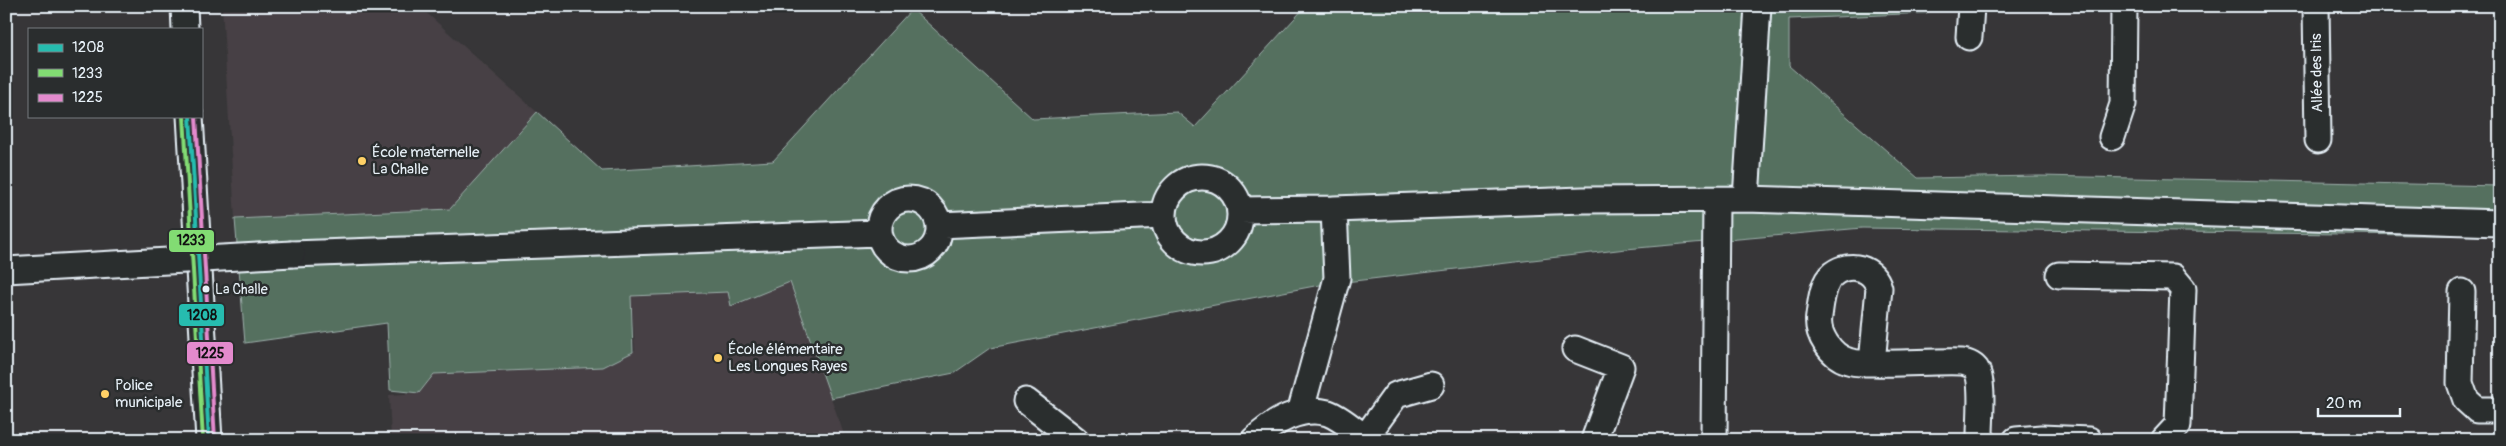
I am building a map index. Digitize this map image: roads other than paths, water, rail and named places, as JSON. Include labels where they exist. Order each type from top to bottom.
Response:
[{"type":"street","points":[[184,6],[185,28]]},
{"type":"street","points":[[1746,199],[1758,6]]},
{"type":"street","points":[[1969,37],[1971,6]]},
{"type":"street","points":[[2112,137],[2123,104],[2124,6]]},
{"type":"street","name":"Allée des Iris","points":[[2316,6],[2318,140]]},
{"type":"street","points":[[190,118],[209,440]]},
{"type":"street","points":[[1200,178],[1214,179],[1227,186],[1236,197],[1240,210],[1238,228],[1229,243],[1213,252],[1196,253],[1179,246],[1168,232],[1164,215],[1167,201],[1175,189],[1186,181],[1200,178]]},
{"type":"street","points":[[904,198],[916,199],[926,204],[934,211],[939,225],[937,240],[931,249],[913,258],[894,255],[882,243],[879,233],[880,221],[884,211],[897,200],[904,198]]},
{"type":"street","points":[[1240,210],[1334,209],[1583,200],[1746,199],[2500,223]]},
{"type":"street","points":[[1714,440],[1716,200]]},
{"type":"street","points":[[1300,413],[1337,278],[1334,209]]},
{"type":"street","points":[[939,225],[1164,215]]},
{"type":"street","points":[[6,270],[292,254],[879,233]]},
{"type":"street","points":[[2059,275],[2173,277],[2183,289],[2178,425],[2164,440]]},
{"type":"street","points":[[2462,292],[2460,383],[2466,400],[2477,410],[2500,410]]},
{"type":"street","points":[[1575,350],[1620,367],[1594,440]]},
{"type":"street","points":[[1872,363],[1946,362],[1971,364],[1976,370],[1980,382],[1980,435],[1983,440]]},
{"type":"street","points":[[1254,440],[1279,420],[1300,413],[1315,411],[1330,414],[1366,439],[1396,395],[1431,385]]},
{"type":"street","points":[[1026,401],[1076,440]]},
{"type":"street","points":[[2016,440],[2041,438],[2089,440]]},
{"type":"place","name":"École maternelle La Challe","points":[[362,161]]},
{"type":"place","name":"La Challe","points":[[206,289]]},
{"type":"place","name":"École élémentaire Les Longues Rayes","points":[[718,358]]},
{"type":"place","name":"Police municipale","points":[[105,394]]}]
